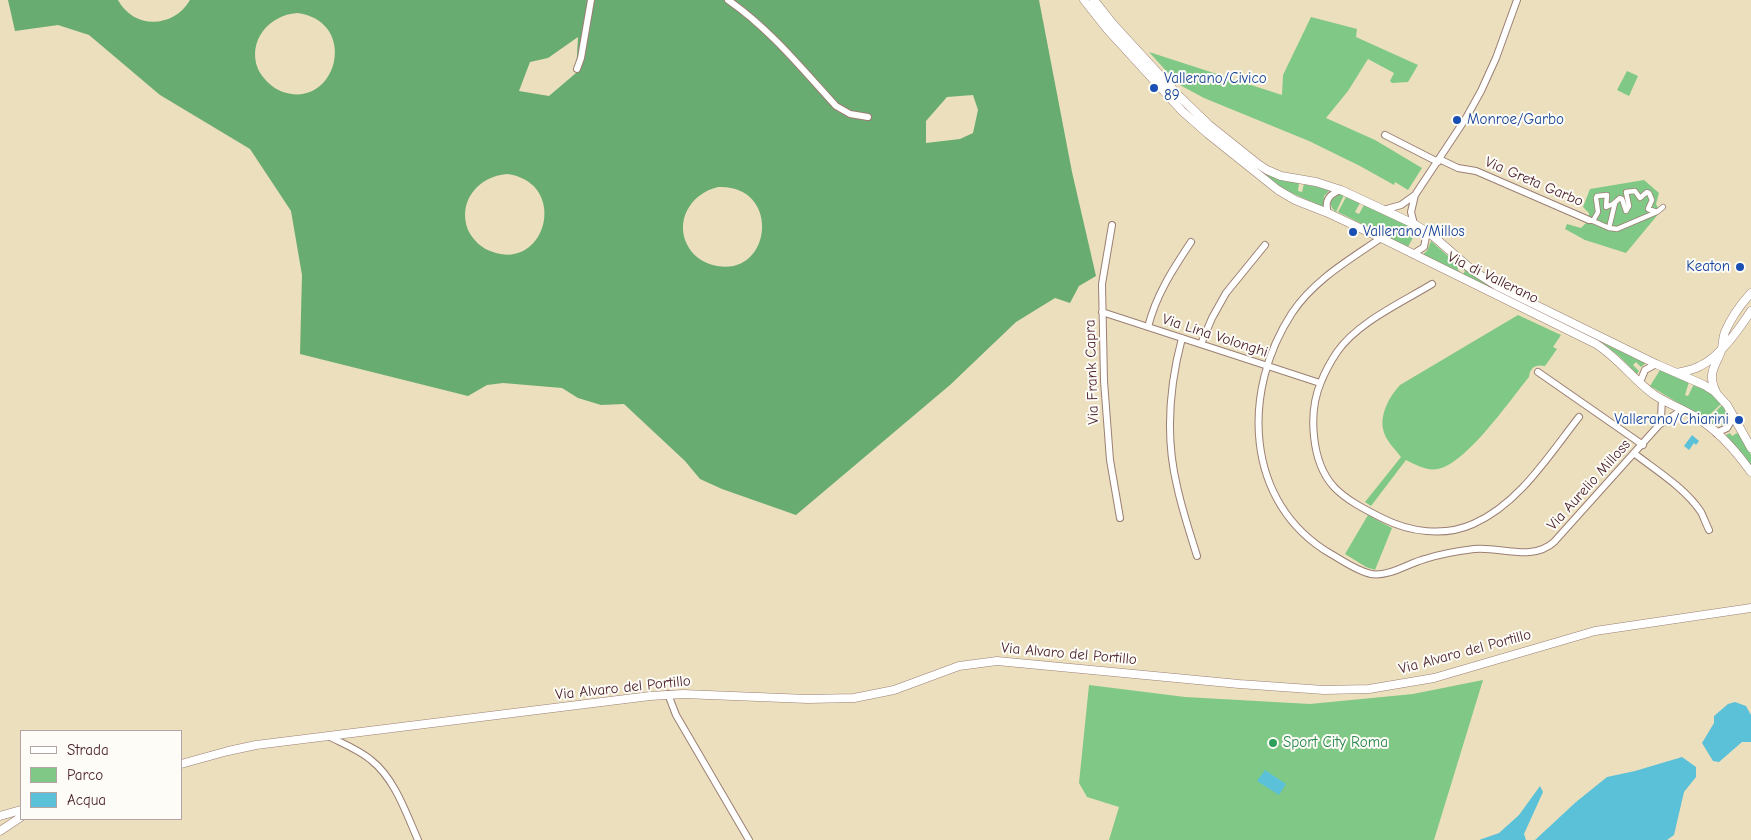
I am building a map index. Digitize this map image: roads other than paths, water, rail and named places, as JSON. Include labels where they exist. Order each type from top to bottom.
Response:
[{"type":"street","points":[[577,69],[581,58],[591,0]]},
{"type":"street","points":[[728,0],[748,14],[768,32],[836,106],[850,114],[868,117]]},
{"type":"street","name":"Via di Vallerano","points":[[1084,0],[1107,29],[1176,104],[1208,134],[1266,182],[1282,193],[1381,238],[1596,344],[1618,360],[1653,394],[1700,419],[1732,449],[1751,472]]},
{"type":"street","name":"Via di Vallerano","points":[[1094,0],[1180,97],[1200,117],[1251,160],[1281,176],[1318,183],[1341,190],[1414,224],[1427,232],[1459,260],[1491,282],[1656,364],[1704,385],[1718,396],[1734,416],[1751,448]]},
{"type":"street","points":[[1382,210],[1401,205],[1415,195],[1470,112],[1484,85],[1517,0]]},
{"type":"street","name":"Via Greta Garbo","points":[[1385,135],[1438,161],[1458,168],[1476,171],[1591,221]]},
{"type":"street","points":[[1328,213],[1326,203],[1328,198],[1333,193],[1341,190]]},
{"type":"street","points":[[1657,212],[1648,209],[1652,200],[1649,193],[1647,192],[1640,198],[1635,191],[1626,192],[1630,206],[1626,211],[1622,199],[1620,198],[1606,207],[1607,195],[1597,196],[1598,212],[1591,221],[1609,228],[1617,228],[1657,212],[1663,207]]},
{"type":"street","points":[[1414,224],[1411,212],[1415,195]]},
{"type":"street","points":[[1609,228],[1615,202]]},
{"type":"street","name":"Via Frank Capra","points":[[1112,225],[1103,277],[1102,312],[1106,421],[1112,477],[1120,518]]},
{"type":"street","points":[[1413,254],[1424,247],[1427,232]]},
{"type":"street","name":"Via Aurelio Milloss","points":[[1381,238],[1336,268],[1308,294],[1288,320],[1267,366],[1260,400],[1259,439],[1265,467],[1277,499],[1287,516],[1306,537],[1356,569],[1372,574],[1386,573],[1428,558],[1475,549],[1530,552],[1546,548],[1554,542],[1635,454],[1659,425],[1682,410]]},
{"type":"street","points":[[1148,327],[1161,290],[1191,242]]},
{"type":"street","points":[[1201,344],[1212,318],[1226,293],[1265,245]]},
{"type":"street","points":[[1432,284],[1366,324],[1352,335],[1336,353],[1320,383],[1315,406],[1315,431],[1319,457],[1328,479],[1342,494],[1373,514],[1399,526],[1416,530],[1444,530],[1464,527],[1499,509],[1520,490],[1579,417]]},
{"type":"street","points":[[1718,396],[1712,383],[1712,375],[1722,348],[1724,333],[1734,315],[1751,293]]},
{"type":"street","name":"Via Lina Volonghi","points":[[1102,312],[1320,383]]},
{"type":"street","points":[[1677,373],[1701,366],[1733,338],[1751,312]]},
{"type":"street","points":[[1182,338],[1172,386],[1170,434],[1177,485],[1197,556]]},
{"type":"street","points":[[1640,382],[1645,370],[1656,364]]},
{"type":"street","points":[[1538,372],[1643,445]]},
{"type":"street","points":[[1659,425],[1662,399]]},
{"type":"street","points":[[1716,433],[1727,428],[1734,416]]},
{"type":"street","points":[[1635,454],[1686,495],[1700,512],[1709,530]]},
{"type":"street","name":"Via Alvaro del Portillo","points":[[182,764],[240,748],[668,694],[808,699],[854,698],[894,690],[959,666],[979,662],[1008,660],[1239,684],[1324,690],[1369,689],[1434,678],[1595,631],[1749,609]]},
{"type":"street","points":[[668,694],[676,715],[749,840]]},
{"type":"street","points":[[330,737],[367,756],[381,769],[394,788],[418,840]]},
{"type":"street","points":[[0,816],[20,810]]},
{"type":"street","points":[[0,831],[20,817]]},
{"type":"water","points":[[1692,435],[1699,441],[1696,445],[1694,443],[1689,450],[1684,446]]},
{"type":"water","points":[[1735,702],[1746,706],[1751,715],[1751,742],[1742,742],[1719,762],[1713,761],[1702,743],[1714,723],[1714,716],[1728,704]]},
{"type":"water","points":[[1682,757],[1696,767],[1696,777],[1684,792],[1674,835],[1667,840],[1535,840],[1576,802],[1607,777]]},
{"type":"water","points":[[1265,770],[1286,784],[1279,795],[1257,781]]},
{"type":"water","points":[[1540,786],[1543,792],[1524,834],[1526,840],[1479,840],[1499,833],[1519,815]]},
{"type":"place","name":"Vallerano/Civico 89","points":[[1154,88]]},
{"type":"place","name":"Monroe/Garbo","points":[[1457,120]]},
{"type":"place","name":"Vallerano/Millos","points":[[1353,232]]},
{"type":"place","name":"Keaton","points":[[1740,267]]},
{"type":"place","name":"Vallerano/Chiarini","points":[[1739,420]]},
{"type":"place","name":"Sport City Roma","points":[[1273,743]]}]
